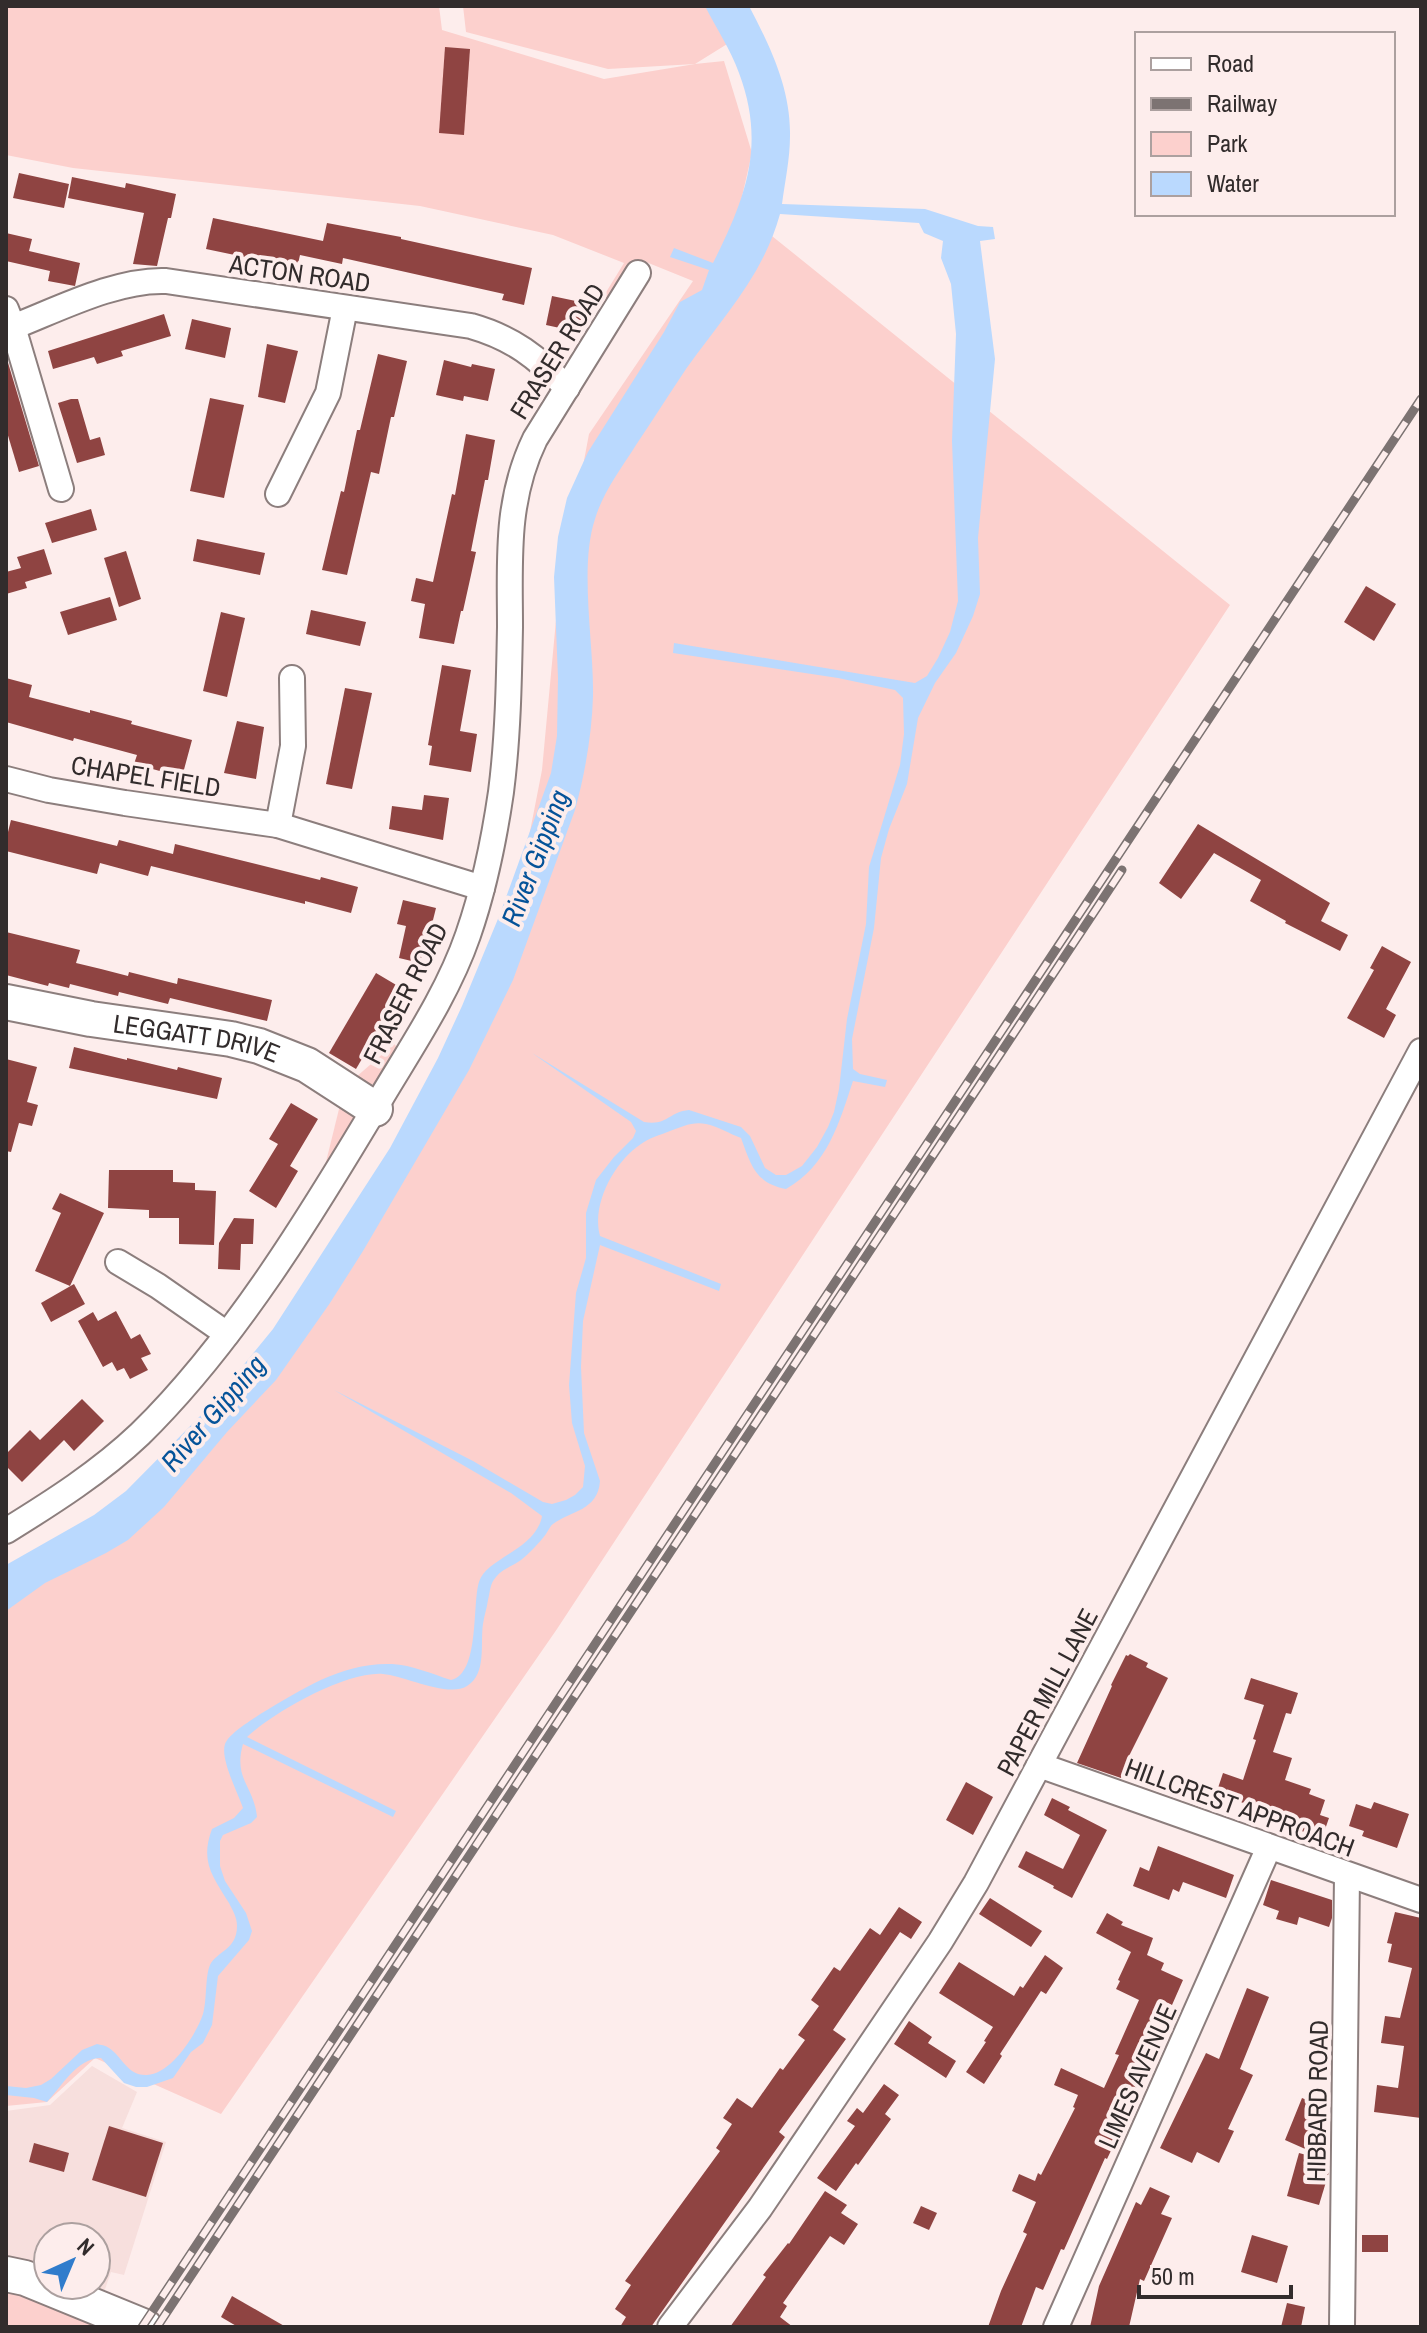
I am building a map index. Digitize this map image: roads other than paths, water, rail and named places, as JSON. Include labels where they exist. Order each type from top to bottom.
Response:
[{"type":"street","name":"FRASER ROAD","points":[[7,1529],[72,1489],[118,1454],[158,1415],[227,1334],[340,1166],[455,967],[468,937],[482,888],[496,823],[506,751],[514,497],[535,439],[638,273]]},
{"type":"street","name":"ACTON ROAD","points":[[61,489],[10,318],[149,280],[487,330],[519,345],[567,388]]},
{"type":"street","points":[[278,494],[328,393],[345,308]]},
{"type":"street","points":[[278,825],[293,746],[292,678]]},
{"type":"street","name":"CHAPEL FIELD","points":[[6,779],[125,803],[278,825],[482,888]]},
{"type":"street","name":"LEGGATT DRIVE","points":[[6,1002],[259,1046],[307,1065],[375,1109]]},
{"type":"street","name":"PAPER MILL LANE","points":[[670,2327],[760,2208],[940,1942],[976,1883],[1421,1051]]},
{"type":"street","points":[[118,1262],[227,1334]]},
{"type":"street","name":"HILLCREST APPROACH","points":[[1039,1765],[1421,1900]]},
{"type":"street","name":"LIMES AVENUE","points":[[1056,2327],[1269,1847]]},
{"type":"street","name":"HIBBARD ROAD","points":[[1342,2327],[1347,1875]]},
{"type":"street","points":[[6,2274],[25,2278],[145,2327]]},
{"type":"water","name":"River Gipping","points":[[705,6],[749,6],[778,68],[787,101],[790,136],[782,204],[925,209],[978,226],[993,227],[995,239],[980,241],[995,359],[978,538],[980,594],[956,653],[935,683],[918,718],[907,784],[881,858],[874,928],[852,1039],[853,1069],[860,1074],[887,1080],[885,1087],[853,1081],[837,1127],[822,1155],[812,1168],[786,1189],[761,1177],[751,1164],[741,1138],[706,1124],[687,1125],[651,1138],[622,1161],[602,1197],[598,1224],[600,1236],[721,1284],[719,1291],[600,1245],[583,1321],[581,1367],[584,1433],[600,1481],[594,1499],[552,1525],[528,1554],[494,1579],[483,1621],[478,1674],[467,1686],[449,1689],[383,1674],[350,1679],[292,1705],[247,1737],[396,1811],[393,1817],[243,1744],[242,1774],[257,1817],[251,1823],[223,1835],[220,1841],[220,1866],[225,1881],[246,1913],[252,1931],[249,1940],[218,1976],[212,2025],[203,2043],[191,2052],[173,2078],[147,2087],[124,2083],[101,2058],[92,2059],[77,2068],[47,2102],[6,2095],[6,2086],[26,2088],[41,2085],[82,2050],[97,2044],[109,2048],[130,2069],[140,2074],[156,2073],[173,2061],[189,2042],[203,2014],[210,1965],[230,1945],[236,1934],[236,1917],[213,1876],[207,1850],[212,1829],[234,1818],[243,1808],[225,1758],[227,1740],[247,1723],[292,1695],[357,1667],[392,1664],[451,1680],[460,1675],[471,1652],[477,1592],[483,1574],[531,1537],[538,1528],[542,1516],[511,1493],[334,1390],[473,1461],[543,1502],[552,1504],[566,1500],[583,1487],[585,1466],[572,1423],[569,1385],[576,1293],[586,1258],[586,1213],[596,1180],[636,1131],[631,1122],[532,1053],[644,1122],[658,1122],[689,1110],[741,1127],[750,1136],[765,1168],[776,1175],[786,1175],[802,1166],[817,1147],[834,1112],[847,1019],[866,924],[869,867],[900,765],[904,734],[903,698],[895,690],[838,678],[673,653],[674,643],[915,683],[927,676],[950,632],[958,601],[952,441],[956,334],[951,284],[941,258],[943,241],[924,233],[919,223],[780,214],[753,277],[680,378],[598,509],[588,560],[593,696],[590,739],[582,782],[575,810],[513,980],[469,1070],[363,1251],[276,1380],[164,1507],[128,1540],[45,1583],[6,1611],[6,1565],[94,1515],[126,1491],[210,1406],[273,1329],[390,1148],[462,1006],[500,914],[551,773],[557,736],[558,678],[554,577],[558,537],[567,498],[588,452],[680,302],[702,290],[709,270],[670,257],[674,248],[713,263],[743,193],[751,147],[747,99],[736,64]]},
{"type":"railway","points":[[142,2327],[1421,399]]},
{"type":"railway","points":[[157,2327],[1122,870]]}]
